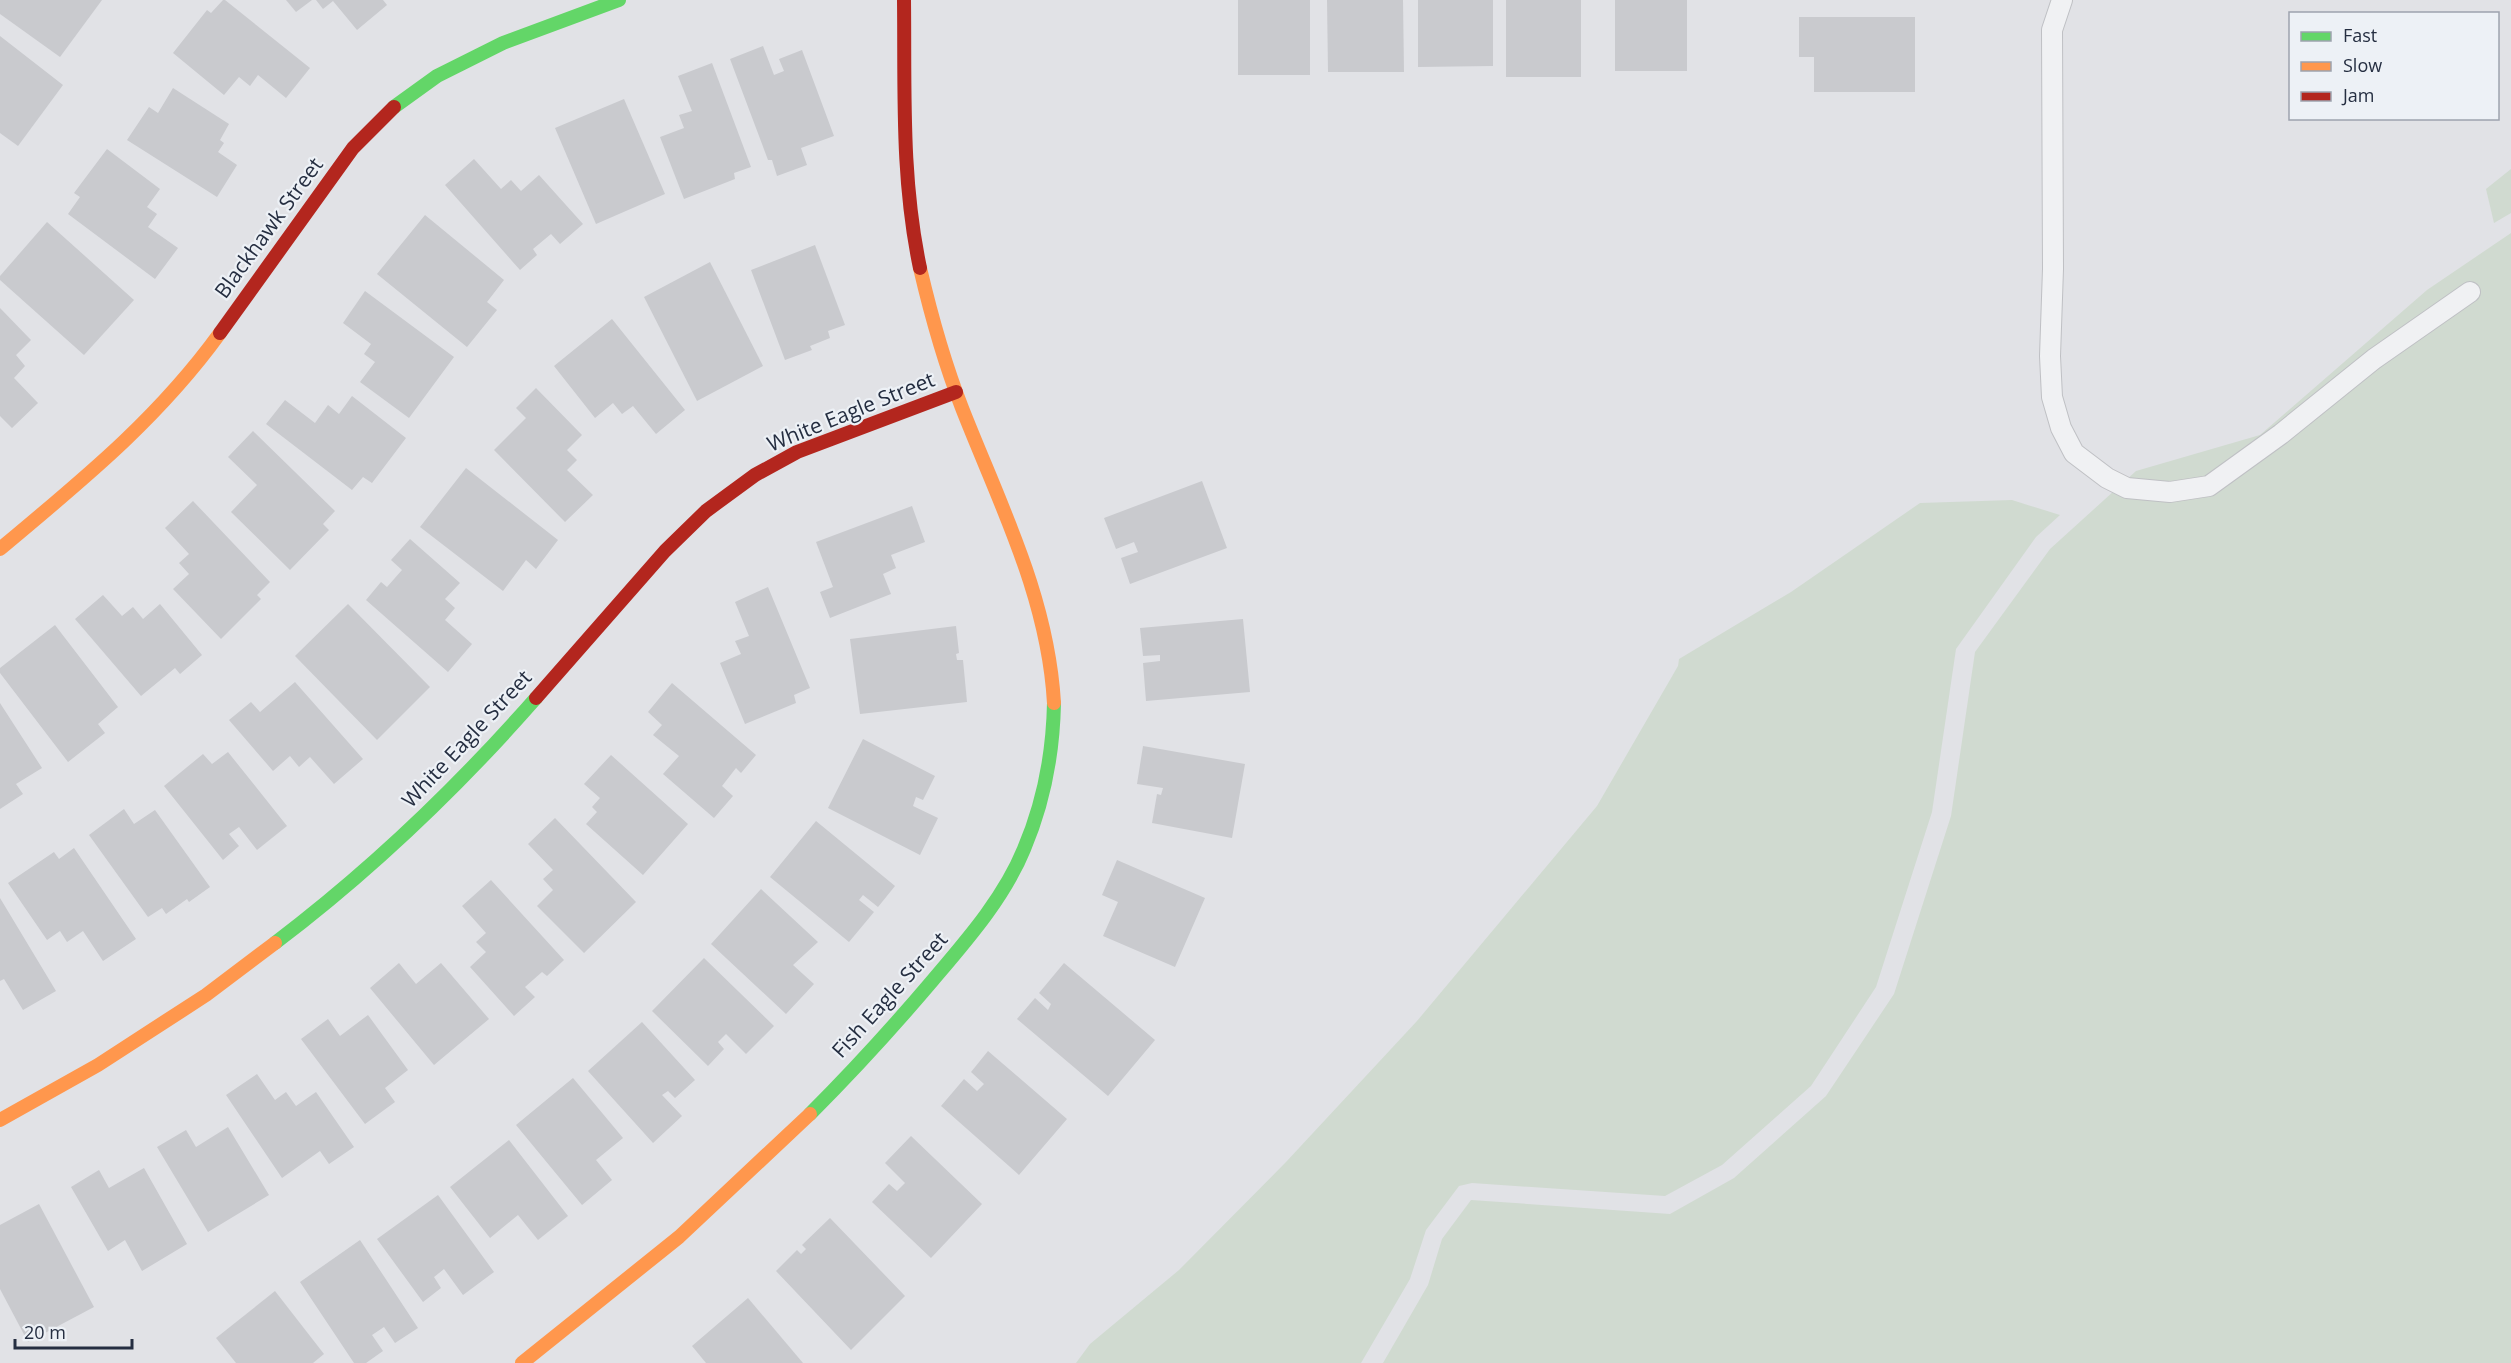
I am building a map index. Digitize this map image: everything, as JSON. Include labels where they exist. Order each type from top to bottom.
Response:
[{"type":"street","name":"Blackhawk Street","points":[[0,549],[116,451],[162,405],[214,341],[353,148],[394,107],[437,76],[503,43],[619,0]]},
{"type":"street","name":"Fish Eagle Street","points":[[522,1363],[615,1291],[700,1219],[781,1143],[895,1024],[976,929],[1010,877],[1031,832],[1044,791],[1052,742],[1053,698],[1049,648],[1039,606],[1015,534],[956,392],[935,328],[912,230],[905,170],[904,0]]},
{"type":"street","name":"White Eagle Street","points":[[0,1120],[98,1065],[206,995],[323,906],[408,832],[492,748],[665,551],[706,511],[755,475],[797,452],[956,392]]},
{"type":"lane","points":[[2062,0],[2052,30],[2053,270],[2050,356],[2052,397],[2061,428],[2074,453],[2107,478],[2127,488],[2170,492],[2209,486],[2281,434],[2374,359],[2470,292]]},
{"type":"shaded area","points":[[2511,169],[2511,213],[2494,223],[2486,189]]},
{"type":"shaded area","points":[[2511,233],[2511,1363],[1383,1363],[1428,1285],[1442,1239],[1471,1200],[1670,1214],[1734,1178],[1826,1096],[1894,994],[1951,816],[1975,652],[2050,549],[2136,471],[2260,435],[2427,290]]},
{"type":"shaded area","points":[[2012,500],[2060,515],[2036,537],[1956,649],[1932,812],[1876,987],[1811,1086],[1722,1165],[1665,1196],[1472,1183],[1459,1186],[1426,1230],[1410,1279],[1361,1363],[1076,1363],[1090,1344],[1179,1270],[1286,1162],[1417,1021],[1597,806],[1678,666],[1679,659],[1791,592],[1920,503]]},
{"type":"building","points":[[0,0],[102,0],[60,57],[0,14]]},
{"type":"building","points":[[223,0],[310,68],[286,98],[258,75],[250,86],[239,77],[224,95],[173,53],[207,10],[211,13]]},
{"type":"building","points":[[286,0],[312,0],[296,12]]},
{"type":"building","points":[[316,0],[383,0],[387,5],[357,30],[333,1],[323,9]]},
{"type":"building","points":[[1238,0],[1310,0],[1310,75],[1238,75]]},
{"type":"building","points":[[1327,0],[1403,0],[1404,72],[1328,72]]},
{"type":"building","points":[[1418,0],[1493,0],[1493,66],[1418,67]]},
{"type":"building","points":[[1506,0],[1581,0],[1581,77],[1506,77]]},
{"type":"building","points":[[1615,0],[1687,0],[1687,71],[1615,71]]},
{"type":"building","points":[[1799,17],[1915,17],[1915,92],[1814,92],[1814,57],[1799,57]]},
{"type":"building","points":[[0,36],[63,85],[18,146],[0,133]]},
{"type":"building","points":[[763,46],[774,75],[784,71],[779,59],[802,50],[834,136],[801,148],[807,165],[777,176],[772,160],[768,160],[730,59]]},
{"type":"building","points":[[712,63],[751,167],[734,173],[735,179],[684,199],[660,137],[684,128],[679,115],[692,111],[678,76]]},
{"type":"building","points":[[173,88],[229,124],[220,140],[224,143],[218,152],[237,165],[217,197],[127,140],[149,107],[158,113]]},
{"type":"building","points":[[624,99],[665,194],[596,224],[555,128]]},
{"type":"building","points":[[107,149],[160,189],[147,207],[157,214],[148,227],[178,248],[155,279],[68,214],[80,197],[74,193]]},
{"type":"building","points":[[474,159],[501,189],[511,180],[521,191],[539,175],[583,224],[560,244],[551,234],[533,249],[537,255],[520,270],[445,185]]},
{"type":"building","points":[[425,215],[504,280],[487,302],[497,310],[467,347],[377,274]]},
{"type":"building","points":[[47,222],[134,300],[84,355],[0,280],[0,276]]},
{"type":"building","points":[[815,245],[845,325],[828,331],[830,338],[810,346],[812,350],[785,360],[751,270]]},
{"type":"building","points":[[710,262],[763,366],[697,401],[644,297]]},
{"type":"building","points":[[365,291],[454,357],[409,418],[360,382],[375,362],[364,354],[371,344],[343,323]]},
{"type":"building","points":[[0,308],[31,340],[16,355],[25,366],[14,378],[38,403],[12,428],[0,416]]},
{"type":"building","points":[[612,319],[685,410],[656,434],[633,406],[622,414],[613,403],[595,418],[554,366]]},
{"type":"building","points":[[536,388],[582,435],[567,450],[577,460],[567,470],[593,495],[565,522],[494,450],[526,418],[516,408]]},
{"type":"building","points":[[352,396],[406,438],[372,483],[363,477],[352,490],[266,424],[285,400],[315,423],[328,405],[339,414]]},
{"type":"building","points":[[253,431],[335,511],[323,524],[329,530],[290,570],[231,512],[257,485],[228,457]]},
{"type":"building","points":[[466,468],[558,540],[536,569],[526,560],[503,591],[420,527]]},
{"type":"building","points":[[1202,481],[1227,548],[1130,584],[1121,558],[1138,552],[1134,542],[1116,549],[1104,518]]},
{"type":"building","points":[[193,501],[270,582],[257,595],[261,599],[221,639],[173,589],[189,574],[179,563],[189,554],[165,528]]},
{"type":"building","points":[[912,506],[925,542],[891,555],[896,568],[883,574],[891,594],[830,618],[820,592],[833,587],[816,542]]},
{"type":"building","points":[[410,539],[460,583],[445,599],[455,608],[445,620],[472,644],[448,672],[366,600],[381,582],[387,587],[402,570],[391,560]]},
{"type":"building","points":[[768,587],[810,688],[794,695],[796,703],[745,724],[720,663],[741,654],[735,641],[749,636],[735,602]]},
{"type":"building","points":[[103,595],[122,616],[133,607],[143,619],[160,604],[202,655],[180,674],[175,668],[141,696],[75,619]]},
{"type":"building","points":[[348,604],[430,687],[377,740],[295,656]]},
{"type":"building","points":[[1243,619],[1250,692],[1146,701],[1143,663],[1160,661],[1160,655],[1143,656],[1140,628]]},
{"type":"building","points":[[55,625],[118,707],[98,724],[105,733],[68,762],[0,673],[0,668]]},
{"type":"building","points":[[956,626],[959,653],[956,654],[957,660],[963,660],[967,702],[860,714],[850,639]]},
{"type":"building","points":[[295,682],[363,759],[334,784],[310,757],[299,767],[290,756],[273,771],[229,720],[251,702],[260,712]]},
{"type":"building","points":[[672,683],[756,755],[741,773],[736,768],[722,786],[733,796],[714,818],[663,774],[679,756],[653,735],[662,725],[648,712]]},
{"type":"building","points":[[0,703],[42,768],[16,784],[23,794],[0,809]]},
{"type":"building","points":[[863,739],[935,776],[923,800],[916,797],[913,806],[938,818],[920,855],[828,808]]},
{"type":"building","points":[[1143,746],[1245,764],[1232,838],[1152,823],[1157,794],[1161,795],[1163,788],[1137,784]]},
{"type":"building","points":[[228,752],[287,826],[257,850],[239,827],[229,834],[239,846],[223,860],[164,786],[203,754],[212,764]]},
{"type":"building","points":[[611,755],[688,824],[643,875],[586,824],[597,812],[592,807],[600,798],[584,784]]},
{"type":"building","points":[[124,809],[134,824],[155,810],[210,887],[189,902],[187,899],[166,914],[162,908],[148,917],[89,835]]},
{"type":"building","points":[[555,818],[636,902],[584,953],[537,906],[553,890],[543,879],[553,870],[528,844]]},
{"type":"building","points":[[816,821],[895,886],[878,907],[863,895],[859,900],[874,912],[849,942],[770,877]]},
{"type":"building","points":[[74,848],[136,939],[103,961],[83,931],[67,942],[60,931],[47,940],[8,883],[54,852],[59,859]]},
{"type":"building","points":[[1117,860],[1205,898],[1175,967],[1103,936],[1118,902],[1102,895]]},
{"type":"building","points":[[491,880],[564,960],[547,976],[542,972],[525,987],[535,997],[514,1016],[470,967],[486,952],[476,942],[486,933],[462,906]]},
{"type":"building","points":[[761,889],[818,942],[793,965],[814,984],[786,1014],[711,944]]},
{"type":"building","points":[[0,898],[56,991],[23,1010],[4,979],[0,981]]},
{"type":"building","points":[[704,958],[774,1026],[746,1054],[726,1034],[718,1042],[724,1049],[708,1066],[652,1011]]},
{"type":"building","points":[[399,963],[416,984],[441,963],[489,1019],[434,1065],[370,988]]},
{"type":"building","points":[[1064,963],[1155,1040],[1108,1096],[1017,1019],[1035,998],[1048,1010],[1051,1004],[1039,993]]},
{"type":"building","points":[[368,1015],[408,1070],[385,1088],[395,1102],[365,1124],[301,1039],[328,1019],[340,1036]]},
{"type":"building","points":[[642,1022],[695,1080],[675,1098],[668,1091],[662,1095],[682,1116],[653,1143],[588,1071]]},
{"type":"building","points":[[988,1051],[1067,1119],[1019,1175],[941,1106],[964,1079],[977,1091],[984,1084],[971,1072]]},
{"type":"building","points":[[257,1074],[275,1100],[286,1092],[296,1106],[316,1092],[354,1147],[329,1164],[320,1151],[282,1178],[226,1095]]},
{"type":"building","points":[[573,1078],[623,1138],[596,1160],[612,1180],[582,1205],[516,1125]]},
{"type":"building","points":[[228,1127],[269,1195],[208,1232],[157,1147],[186,1130],[196,1147]]},
{"type":"building","points":[[911,1136],[982,1204],[931,1258],[872,1202],[889,1184],[897,1191],[905,1183],[885,1163]]},
{"type":"building","points":[[509,1140],[568,1216],[538,1240],[518,1215],[490,1238],[450,1187]]},
{"type":"building","points":[[144,1168],[187,1244],[142,1271],[125,1240],[108,1251],[71,1187],[99,1170],[109,1188]]},
{"type":"building","points":[[438,1195],[494,1272],[463,1295],[444,1269],[434,1277],[441,1288],[423,1302],[377,1239]]},
{"type":"building","points":[[39,1204],[94,1307],[28,1342],[0,1289],[0,1225]]},
{"type":"building","points":[[830,1218],[905,1296],[851,1350],[776,1271],[797,1250],[801,1254],[806,1249],[802,1245]]},
{"type":"building","points":[[360,1240],[418,1328],[395,1343],[384,1327],[372,1335],[383,1351],[366,1363],[354,1363],[300,1282]]},
{"type":"building","points":[[275,1291],[324,1354],[313,1363],[236,1363],[216,1338]]},
{"type":"building","points":[[748,1298],[803,1363],[706,1363],[692,1346]]},
{"type":"traffic: fast","points":[[394,107],[437,76],[503,43],[619,0]]},
{"type":"traffic: fast","points":[[275,943],[345,887],[412,827],[536,698]]},
{"type":"traffic: fast","points":[[810,1114],[873,1048],[959,950],[1006,885],[1024,849],[1042,796],[1052,741],[1054,703]]},
{"type":"traffic: slow","points":[[920,268],[949,373],[1020,552],[1032,589],[1050,664],[1054,703]]},
{"type":"traffic: slow","points":[[0,549],[89,474],[144,422],[196,364],[220,333]]},
{"type":"traffic: slow","points":[[0,1120],[98,1065],[206,995],[275,943]]},
{"type":"traffic: slow","points":[[522,1363],[679,1237],[810,1114]]},
{"type":"traffic: jam","points":[[904,0],[904,101],[907,168],[920,268]]},
{"type":"traffic: jam","points":[[220,333],[353,148],[394,107]]},
{"type":"traffic: jam","points":[[536,698],[665,551],[706,511],[755,475],[797,452],[956,392]]}]
